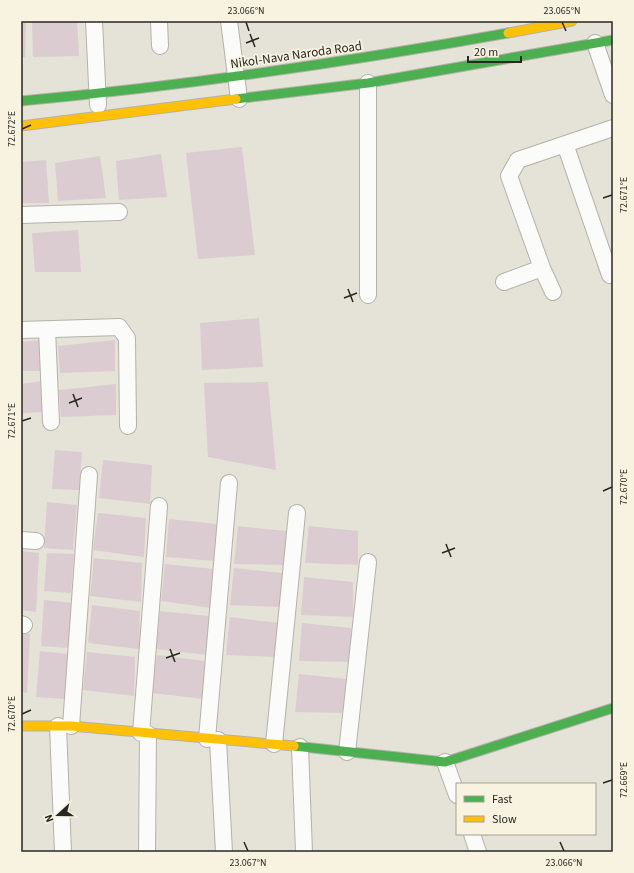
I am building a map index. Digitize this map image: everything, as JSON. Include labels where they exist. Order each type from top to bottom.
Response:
[{"type":"street","points":[[94,21],[98,117]]},
{"type":"street","points":[[158,21],[160,46]]},
{"type":"street","points":[[229,21],[239,99]]},
{"type":"street","name":"Nikol-Nava Naroda Road","points":[[21,101],[97,94],[392,54],[572,21]]},
{"type":"street","points":[[21,126],[368,83],[613,40]]},
{"type":"street","points":[[595,43],[613,95]]},
{"type":"street","points":[[368,83],[368,295]]},
{"type":"street","points":[[553,292],[542,268],[509,176],[518,160],[613,128]]},
{"type":"street","points":[[565,144],[610,275]]},
{"type":"street","points":[[21,215],[119,212]]},
{"type":"street","points":[[504,282],[542,268]]},
{"type":"street","points":[[21,330],[119,327],[127,338],[128,426]]},
{"type":"street","points":[[46,330],[51,422]]},
{"type":"street","points":[[63,852],[64,726],[89,475]]},
{"type":"street","points":[[224,852],[212,740],[229,483]]},
{"type":"street","points":[[147,852],[144,734],[159,506]]},
{"type":"street","points":[[274,744],[297,513]]},
{"type":"street","points":[[347,752],[368,562]]},
{"type":"street","points":[[21,726],[64,726],[212,740],[274,744],[445,762],[613,708]]},
{"type":"street","points":[[300,747],[304,852]]},
{"type":"street","points":[[445,762],[456,792]]},
{"type":"street","points":[[472,835],[478,852]]},
{"type":"building","points":[[21,21],[26,21],[25,57],[21,57]]},
{"type":"building","points":[[32,21],[77,21],[79,56],[33,57]]},
{"type":"building","points":[[242,147],[255,255],[198,259],[186,153]]},
{"type":"building","points":[[161,154],[167,197],[119,200],[116,161]]},
{"type":"building","points":[[100,156],[106,198],[58,201],[55,163]]},
{"type":"building","points":[[46,160],[49,203],[21,203],[21,162]]},
{"type":"building","points":[[78,230],[81,272],[35,272],[32,233]]},
{"type":"building","points":[[259,318],[263,367],[202,370],[200,323]]},
{"type":"building","points":[[41,340],[41,371],[21,371],[21,342]]},
{"type":"building","points":[[115,340],[115,371],[60,373],[58,346]]},
{"type":"building","points":[[43,381],[43,412],[21,413],[21,384]]},
{"type":"building","points":[[268,382],[276,470],[208,457],[204,383]]},
{"type":"building","points":[[116,384],[116,415],[61,417],[59,390]]},
{"type":"building","points":[[55,450],[82,452],[79,490],[52,489]]},
{"type":"building","points":[[103,460],[152,465],[150,504],[99,498]]},
{"type":"building","points":[[47,502],[77,505],[73,550],[44,548]]},
{"type":"building","points":[[98,513],[146,518],[144,557],[93,550]]},
{"type":"building","points":[[169,519],[218,524],[215,561],[166,557]]},
{"type":"building","points":[[238,526],[286,531],[286,565],[234,564]]},
{"type":"building","points":[[309,526],[358,531],[358,565],[305,563]]},
{"type":"building","points":[[21,551],[39,553],[36,612],[21,610]]},
{"type":"building","points":[[47,553],[74,554],[71,593],[44,591]]},
{"type":"building","points":[[94,558],[142,563],[141,602],[90,596]]},
{"type":"building","points":[[165,564],[214,569],[212,608],[161,601]]},
{"type":"building","points":[[234,568],[282,573],[282,607],[230,605]]},
{"type":"building","points":[[304,577],[353,582],[353,617],[301,615]]},
{"type":"building","points":[[44,600],[74,603],[70,648],[41,646]]},
{"type":"building","points":[[92,605],[140,611],[139,649],[88,643]]},
{"type":"building","points":[[160,611],[209,616],[207,655],[156,649]]},
{"type":"building","points":[[230,617],[278,623],[278,657],[226,655]]},
{"type":"building","points":[[302,623],[351,628],[351,662],[299,661]]},
{"type":"building","points":[[21,633],[30,634],[27,693],[21,692]]},
{"type":"building","points":[[40,651],[69,654],[65,699],[36,697]]},
{"type":"building","points":[[87,652],[135,657],[134,696],[83,690]]},
{"type":"building","points":[[157,655],[205,661],[204,699],[152,693]]},
{"type":"building","points":[[299,674],[347,679],[347,713],[295,712]]},
{"type":"traffic: fast","points":[[21,101],[204,81],[387,54],[508,33]]},
{"type":"traffic: fast","points":[[236,99],[368,83],[613,40]]},
{"type":"traffic: fast","points":[[294,746],[445,762],[613,708]]},
{"type":"traffic: slow","points":[[508,33],[572,21]]},
{"type":"traffic: slow","points":[[21,126],[236,99]]},
{"type":"traffic: slow","points":[[21,726],[71,726],[294,746]]}]
